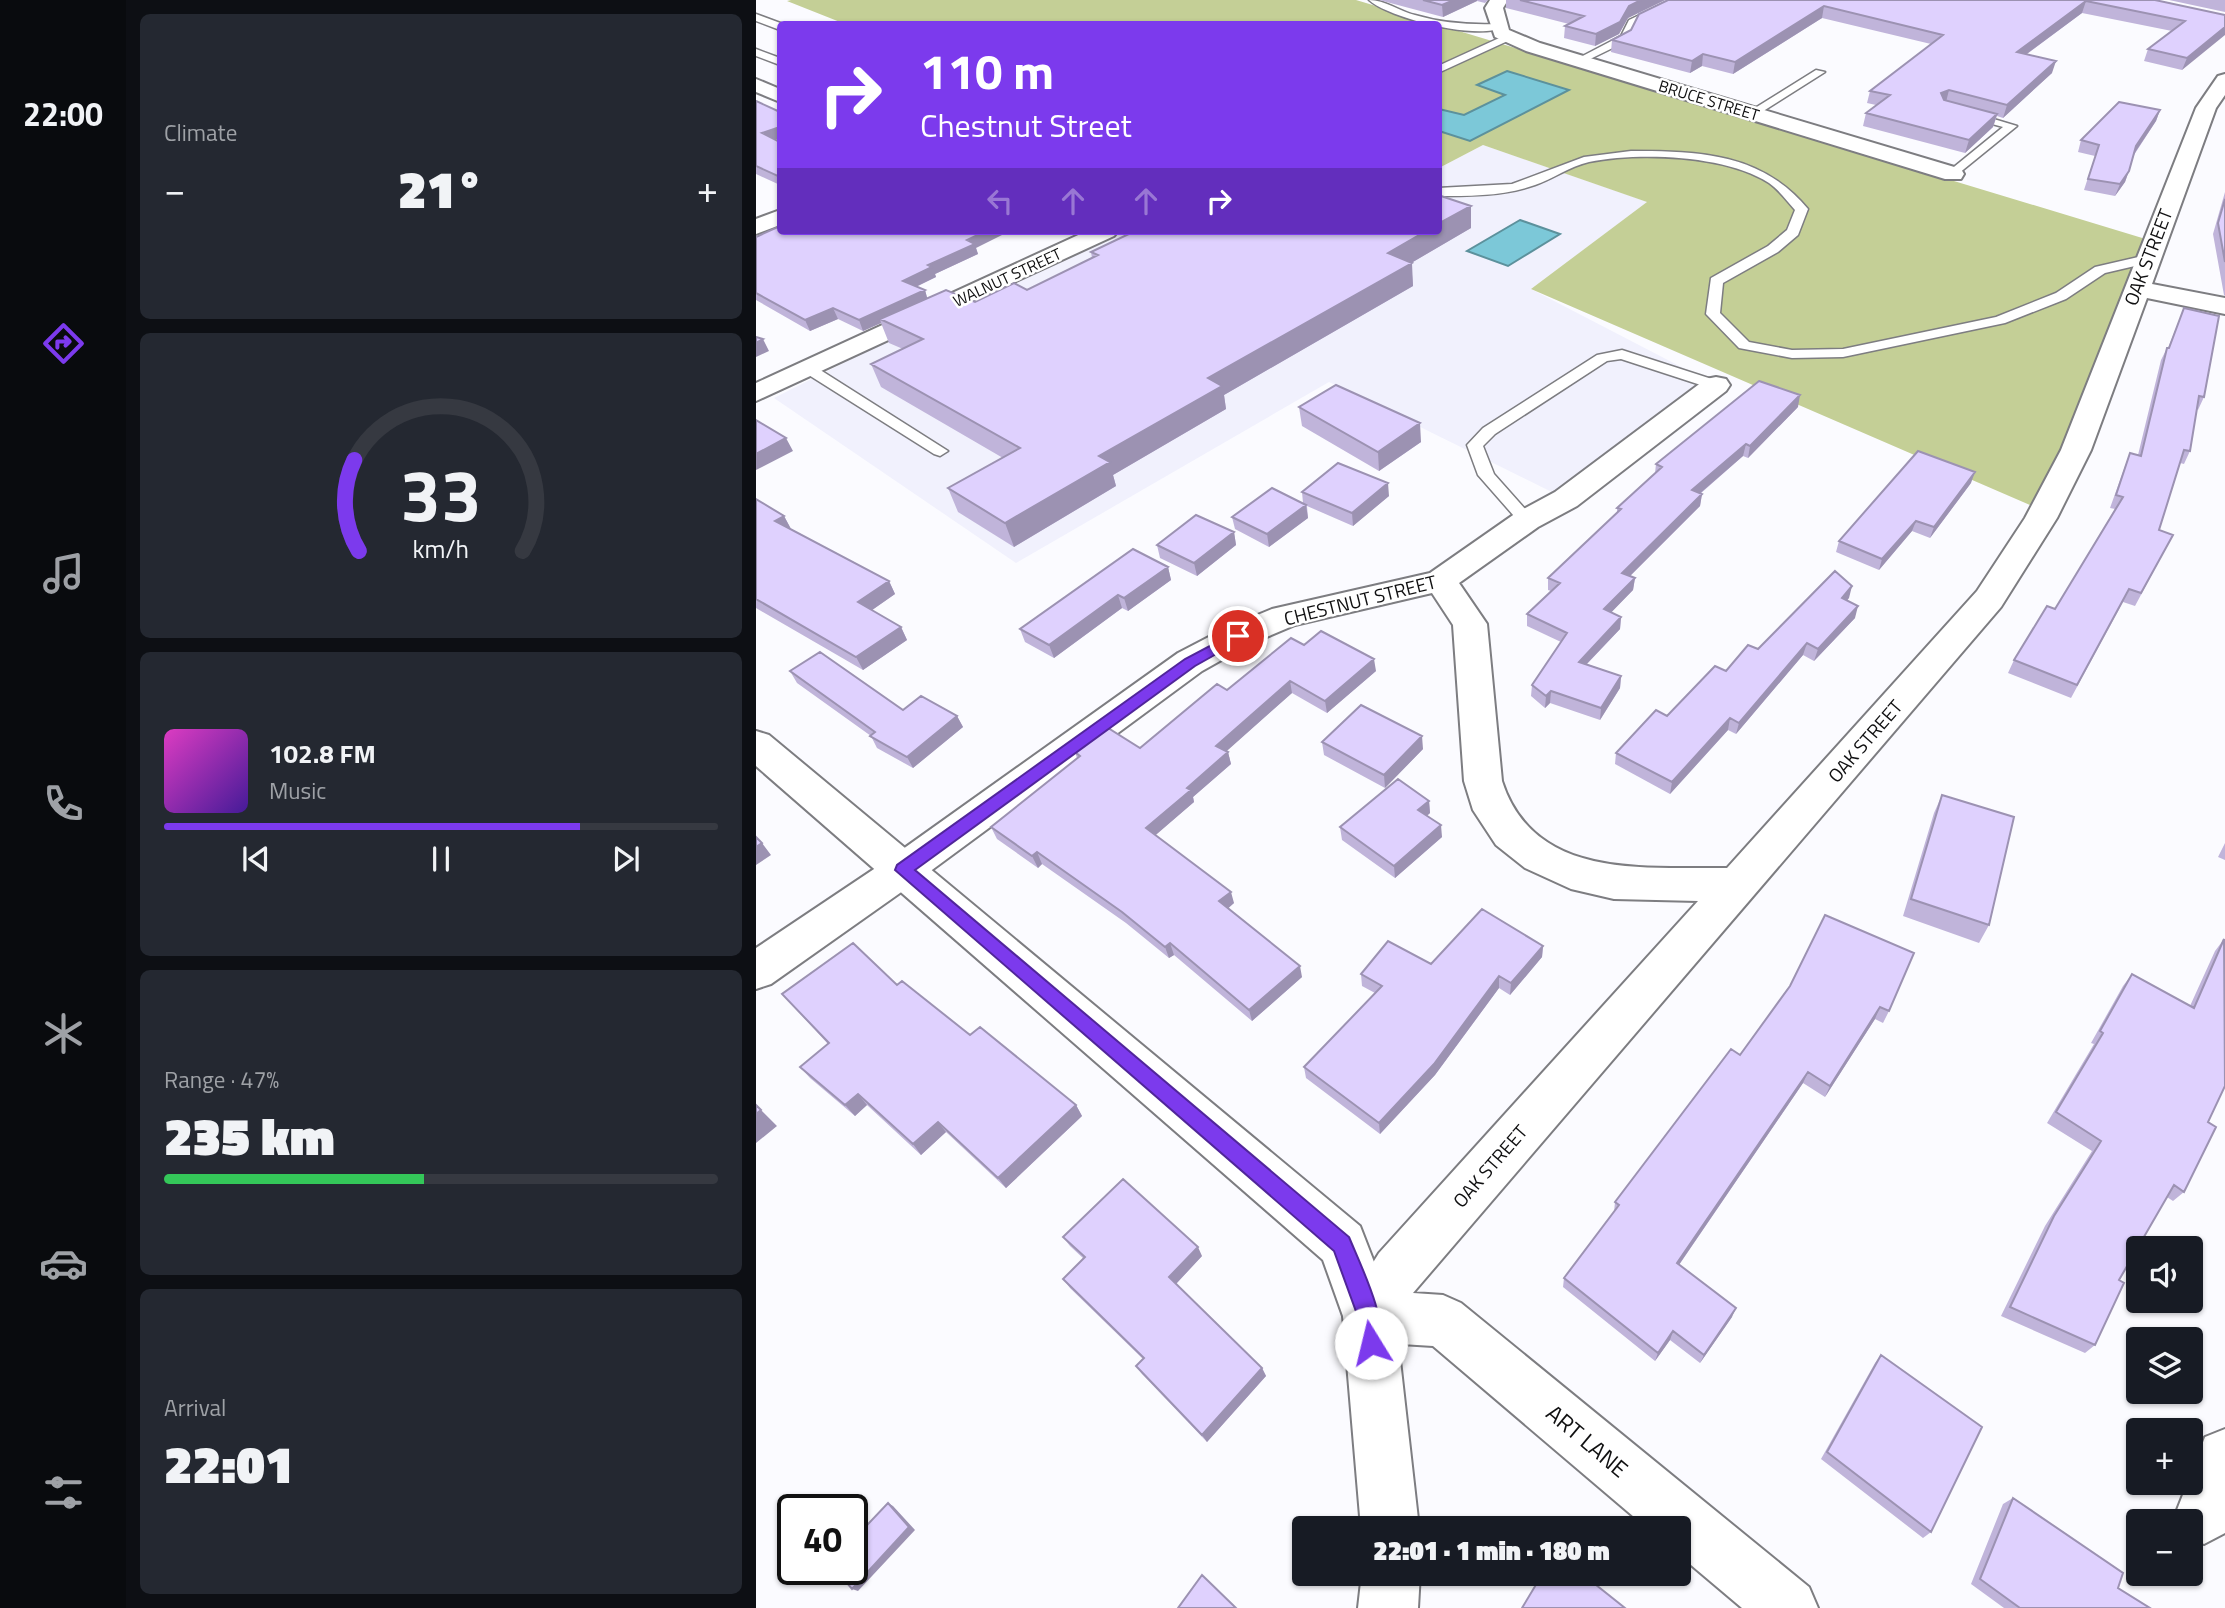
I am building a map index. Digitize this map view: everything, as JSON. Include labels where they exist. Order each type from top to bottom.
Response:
[{"type":"street","points":[[1499,0],[1494,8],[1502,32]]},
{"type":"street","name":"BRUCE STREET","points":[[1502,32],[1578,61],[1953,174]]},
{"type":"street","name":"OAK STREET","points":[[1368,1317],[1397,1271],[1989,599],[2041,518],[2076,450],[2141,273],[2206,108],[2225,80]]},
{"type":"street","points":[[756,85],[777,93]]},
{"type":"street","points":[[756,102],[777,95]]},
{"type":"street","points":[[756,227],[777,218]]},
{"type":"street","name":"WALNUT STREET","points":[[756,393],[1090,235]]},
{"type":"street","points":[[2141,273],[2225,306]]},
{"type":"street","name":"CHESTNUT STREET","points":[[756,971],[903,870],[1190,662],[1238,636],[1284,617],[1440,581],[1527,520],[1566,499],[1716,385]]},
{"type":"street","points":[[1440,581],[1470,624],[1483,781],[1492,810],[1510,834],[1539,857],[1571,873],[1614,883],[1737,885]]},
{"type":"street","points":[[756,745],[1342,1244],[1368,1317],[1389,1516]]},
{"type":"street","name":"ART LANE","points":[[1368,1317],[1443,1321],[1788,1608]]},
{"type":"street","points":[[2204,1515],[2225,1457]]},
{"type":"street","points":[[1388,1608],[1390,1586]]},
{"type":"lane","points":[[1374,0],[1382,6],[1432,21]]},
{"type":"lane","points":[[1578,61],[1625,38],[1632,22],[1679,0]]},
{"type":"lane","points":[[756,17],[777,26]]},
{"type":"lane","points":[[1442,24],[1502,32]]},
{"type":"lane","points":[[1442,67],[1502,32]]},
{"type":"lane","points":[[756,52],[776,60]]},
{"type":"lane","points":[[756,63],[776,60]]},
{"type":"lane","points":[[1753,113],[1820,72]]},
{"type":"lane","points":[[1953,174],[2011,126],[1958,111]]},
{"type":"lane","points":[[1442,192],[1489,192],[1525,184],[1587,159],[1633,154],[1674,155],[1740,166],[1775,182],[1802,209],[1793,232],[1773,249],[1716,281],[1713,314],[1744,345],[1792,354],[1843,353],[2000,320],[2061,296],[2100,270],[2141,273]]},
{"type":"lane","points":[[1527,520],[1486,475],[1475,445],[1489,430],[1602,358],[1622,354],[1716,385]]},
{"type":"lane","points":[[809,369],[940,451]]},
{"type":"shaded area","points":[[1483,145],[1648,202],[1531,289],[1716,385],[1566,499],[1329,382],[1016,563],[774,398],[1098,235],[1442,235],[1442,166]]},
{"type":"green space","points":[[1356,0],[1426,21],[837,21],[787,1]]},
{"type":"green space","points":[[1442,26],[2162,244],[2044,511],[1531,289],[1647,202],[1483,145],[1442,166]]},
{"type":"water","points":[[1507,71],[1569,90],[1470,141],[1442,132],[1442,110],[1464,115],[1505,95],[1477,85]]},
{"type":"water","points":[[1520,220],[1560,234],[1508,266],[1467,251]]},
{"type":"building","points":[[1423,0],[1454,0],[1442,5]]},
{"type":"building","points":[[1520,0],[1641,0],[1629,6],[1620,22],[1596,34],[1565,26],[1584,16]]},
{"type":"building","points":[[1668,0],[2155,0],[2225,15],[2225,27],[2187,58],[2148,49],[2185,21],[2086,1],[2017,52],[2056,61],[2007,105],[1949,90],[1941,93],[1944,100],[1997,114],[1969,140],[1866,113],[1890,95],[1870,91],[1943,35],[1824,6],[1735,62],[1703,54],[1692,61],[1612,40],[1631,30],[1639,14]]},
{"type":"building","points":[[756,101],[777,111],[777,128],[762,133],[777,140],[777,176],[756,166]]},
{"type":"building","points":[[2119,102],[2160,110],[2136,146],[2129,171],[2120,184],[2088,179],[2099,145],[2081,140]]},
{"type":"building","points":[[1442,196],[1471,206],[1442,222]]},
{"type":"building","points":[[2225,199],[2225,262],[2218,223]]},
{"type":"building","points":[[777,227],[777,235],[978,235],[967,240],[975,244],[928,265],[932,267],[903,281],[925,290],[859,320],[833,308],[805,320],[756,293],[756,237]]},
{"type":"building","points":[[1127,235],[1419,235],[1388,253],[1412,263],[1208,378],[1222,386],[1099,456],[1110,462],[1005,523],[948,488],[1020,448],[871,364],[923,339],[880,319],[946,290],[975,302],[1014,283],[1027,290],[1098,255],[1091,252]]},
{"type":"building","points":[[2184,308],[2219,316],[2204,397],[2199,396],[2190,451],[2184,450],[2159,530],[2173,535],[2141,593],[2129,589],[2077,685],[2014,660],[2047,606],[2055,609],[2123,497],[2116,495],[2130,453],[2141,456],[2167,348]]},
{"type":"building","points":[[1759,381],[1800,395],[1750,446],[1746,444],[1692,490],[1702,494],[1622,573],[1635,578],[1604,609],[1621,617],[1579,662],[1621,676],[1601,708],[1551,691],[1546,696],[1532,685],[1567,633],[1527,614],[1560,583],[1548,578],[1662,467],[1656,464]]},
{"type":"building","points":[[1336,385],[1420,423],[1378,452],[1299,407]]},
{"type":"building","points":[[756,420],[786,438],[756,454]]},
{"type":"building","points":[[1918,451],[1975,472],[1934,527],[1916,521],[1882,559],[1839,541]]},
{"type":"building","points":[[1338,463],[1388,483],[1352,513],[1302,492]]},
{"type":"building","points":[[1272,488],[1306,505],[1267,534],[1232,517]]},
{"type":"building","points":[[756,499],[784,516],[775,521],[889,581],[858,602],[901,627],[856,657],[756,599]]},
{"type":"building","points":[[1196,515],[1234,532],[1194,563],[1157,545]]},
{"type":"building","points":[[1133,549],[1168,567],[1124,598],[1118,595],[1049,645],[1020,629]]},
{"type":"building","points":[[1835,571],[1852,586],[1842,598],[1858,606],[1818,649],[1807,643],[1739,723],[1730,718],[1672,782],[1616,753],[1656,710],[1667,716],[1715,666],[1726,671],[1748,645],[1758,649]]},
{"type":"building","points":[[1321,631],[1374,659],[1325,701],[1290,681],[1216,746],[1228,752],[1187,788],[1191,790],[1146,828],[1231,892],[1219,901],[1300,966],[1249,1010],[1170,943],[1165,947],[1122,912],[1037,852],[1032,856],[991,827],[1080,756],[1075,752],[1108,728],[1140,748],[1217,684],[1227,690],[1291,638],[1304,645]]},
{"type":"building","points":[[820,652],[903,710],[921,696],[957,716],[907,757],[870,736],[875,732],[790,671]]},
{"type":"building","points":[[1361,705],[1422,736],[1384,775],[1322,742]]},
{"type":"building","points":[[1398,779],[1429,801],[1418,810],[1441,825],[1394,866],[1340,827]]},
{"type":"building","points":[[1942,795],[2014,817],[1989,925],[1911,899]]},
{"type":"building","points":[[1482,909],[1543,946],[1511,983],[1499,976],[1434,1064],[1379,1123],[1304,1067],[1382,986],[1361,974],[1388,941],[1431,964]]},
{"type":"building","points":[[1825,915],[1914,953],[1889,1011],[1880,1007],[1830,1086],[1808,1072],[1677,1263],[1736,1308],[1704,1355],[1673,1331],[1658,1353],[1564,1278],[1619,1205],[1615,1202],[1731,1049],[1740,1055],[1790,986]]},
{"type":"building","points":[[2224,939],[2225,1086],[2208,1122],[2216,1127],[2184,1192],[2174,1185],[2144,1236],[2126,1236],[2126,1268],[2119,1280],[2124,1283],[2095,1345],[2010,1307],[2054,1216],[2101,1141],[2056,1112],[2103,1033],[2100,1031],[2132,974],[2194,1008]]},
{"type":"building","points":[[853,943],[897,985],[902,981],[970,1035],[980,1027],[1076,1105],[998,1178],[938,1122],[913,1144],[858,1094],[845,1105],[800,1067],[829,1043],[782,994]]},
{"type":"building","points":[[1123,1179],[1198,1247],[1169,1277],[1262,1368],[1202,1435],[1136,1366],[1144,1358],[1063,1279],[1085,1257],[1063,1237]]},
{"type":"building","points":[[1881,1355],[1982,1427],[1931,1532],[1827,1452]]},
{"type":"building","points":[[2013,1498],[2123,1573],[2118,1588],[2150,1608],[2020,1608],[1980,1579]]},
{"type":"building","points":[[888,1503],[909,1527],[868,1572],[868,1524]]},
{"type":"building","points":[[1202,1575],[1236,1608],[1178,1608]]},
{"type":"building","points":[[1535,1586],[1597,1586],[1625,1608],[1522,1608]]},
{"type":"route","points":[[1238,636],[1190,662],[903,870],[1342,1244],[1368,1317],[1371,1343]]}]
